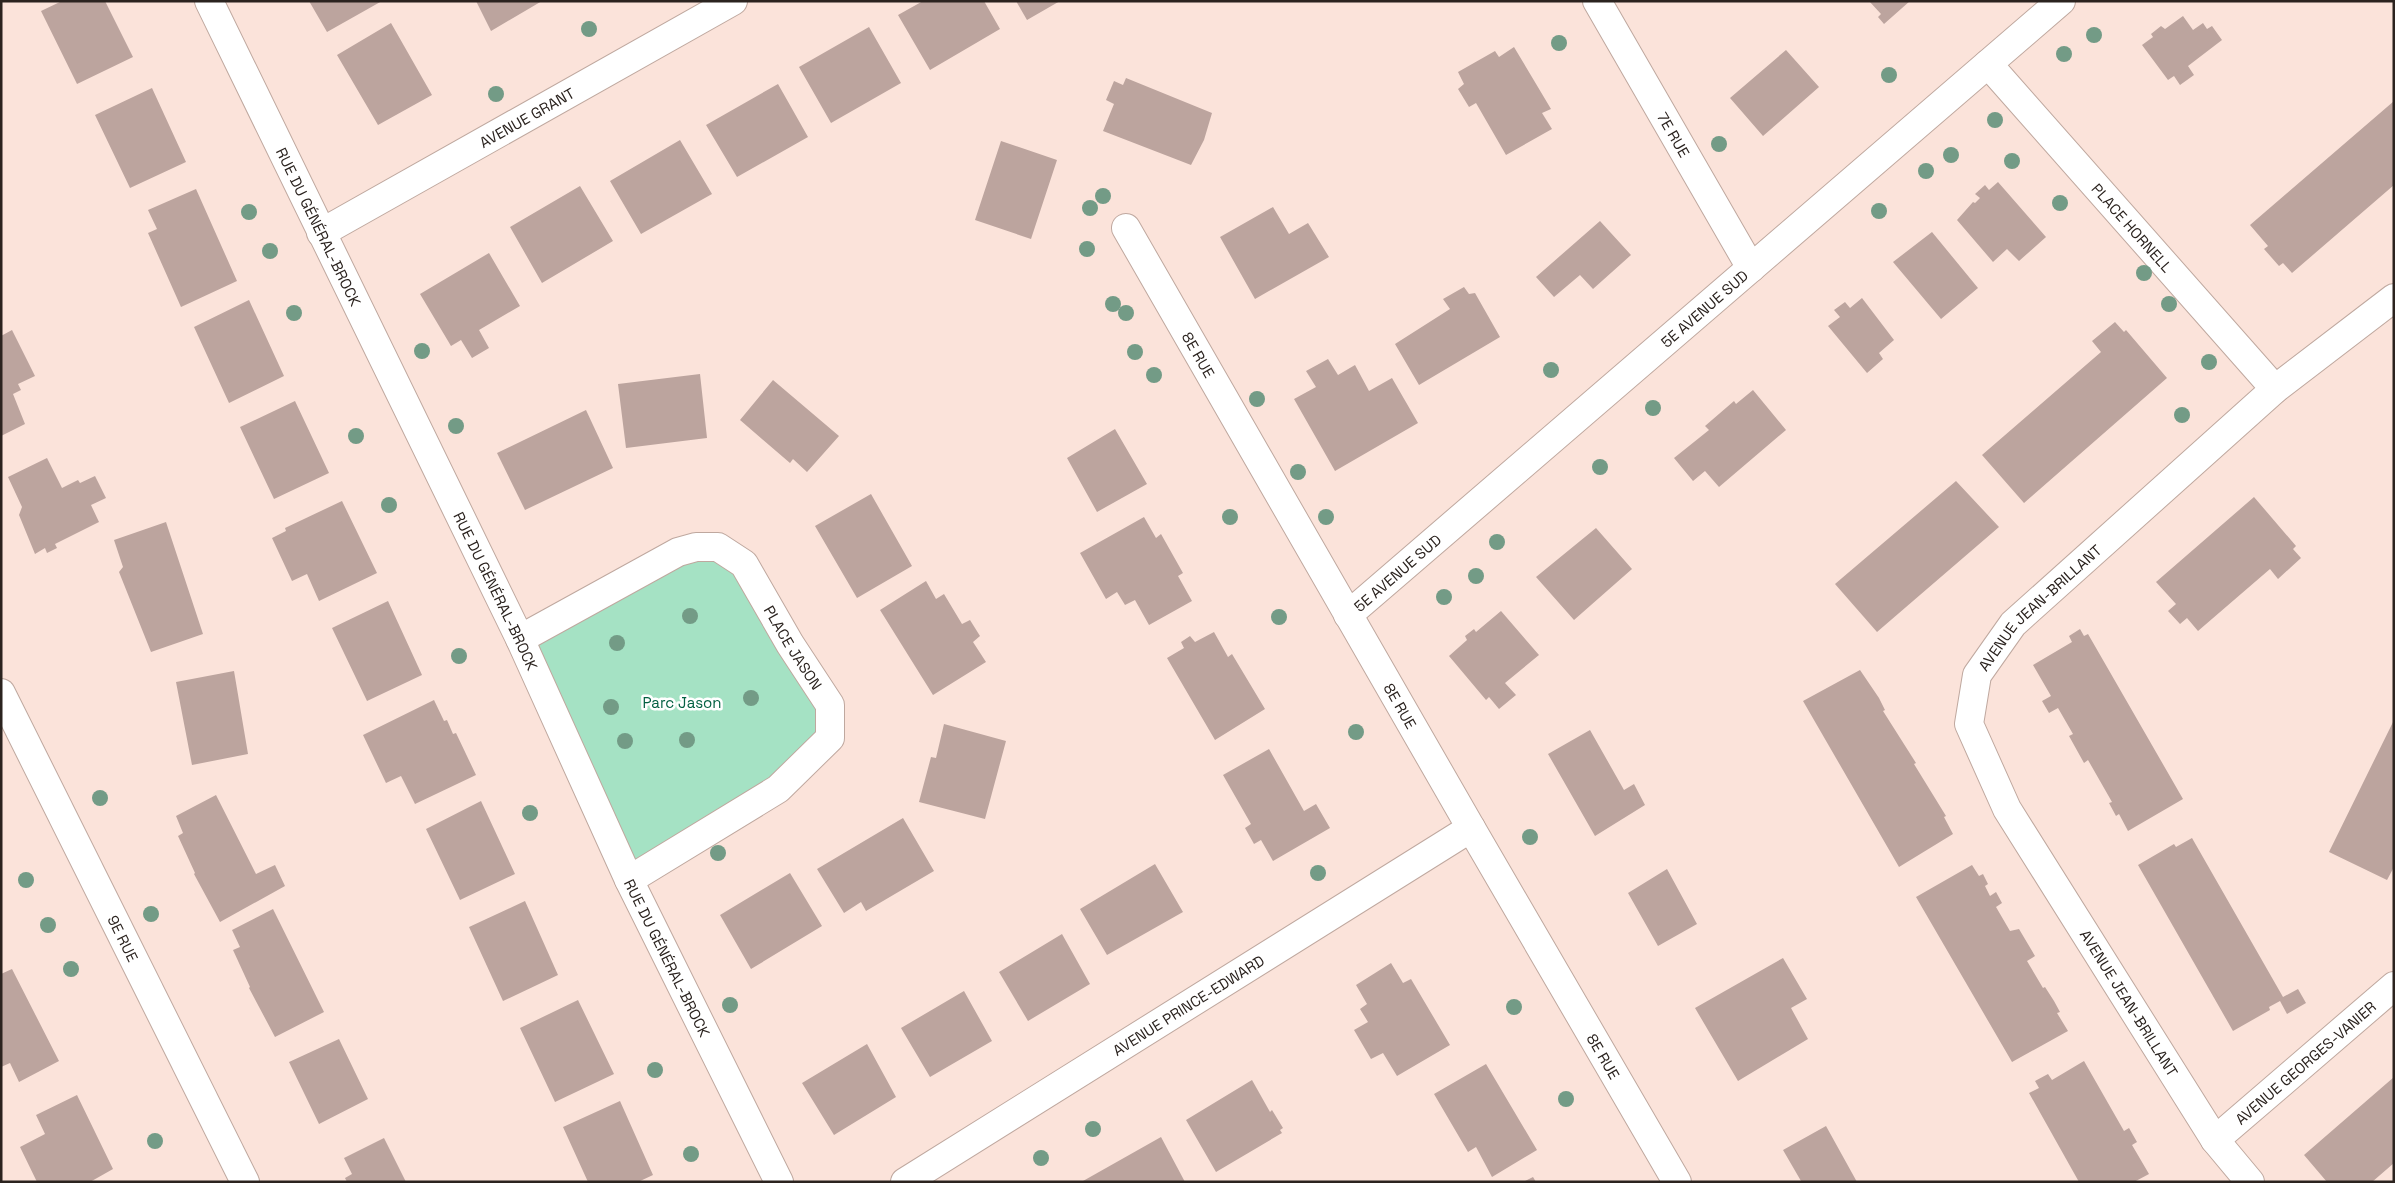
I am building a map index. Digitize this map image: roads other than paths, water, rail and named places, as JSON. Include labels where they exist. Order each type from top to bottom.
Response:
[{"type":"street","name":"RUE DU GÉNÉRAL-BROCK","points":[[209,1],[520,639],[629,880],[779,1182]]},
{"type":"street","name":"AVENUE GRANT","points":[[321,233],[733,1]]},
{"type":"street","name":"7E RUE","points":[[1597,1],[1751,268]]},
{"type":"street","name":"5E AVENUE SUD","points":[[1348,615],[2061,1]]},
{"type":"street","name":"PLACE HORNELL","points":[[1988,64],[2275,389]]},
{"type":"street","name":"8E RUE","points":[[1126,228],[1677,1182]]},
{"type":"street","name":"AVENUE JEAN-BRILLANT","points":[[2250,1182],[2215,1140],[2007,809],[1969,724],[1977,675],[2014,624],[2275,389],[2394,298]]},
{"type":"street","name":"PLACE JASON","points":[[520,639],[678,552],[696,547],[718,547],[744,564],[790,644],[830,705],[830,738],[778,789],[629,880]]},
{"type":"street","name":"9E RUE","points":[[1,693],[245,1182]]},
{"type":"street","name":"AVENUE PRINCE-EDWARD","points":[[905,1182],[1471,828]]},
{"type":"street","name":"AVENUE GEORGES-VANIER","points":[[2215,1140],[2394,986]]},
{"type":"park label","name":"Parc Jason","points":[[682,702]]}]
